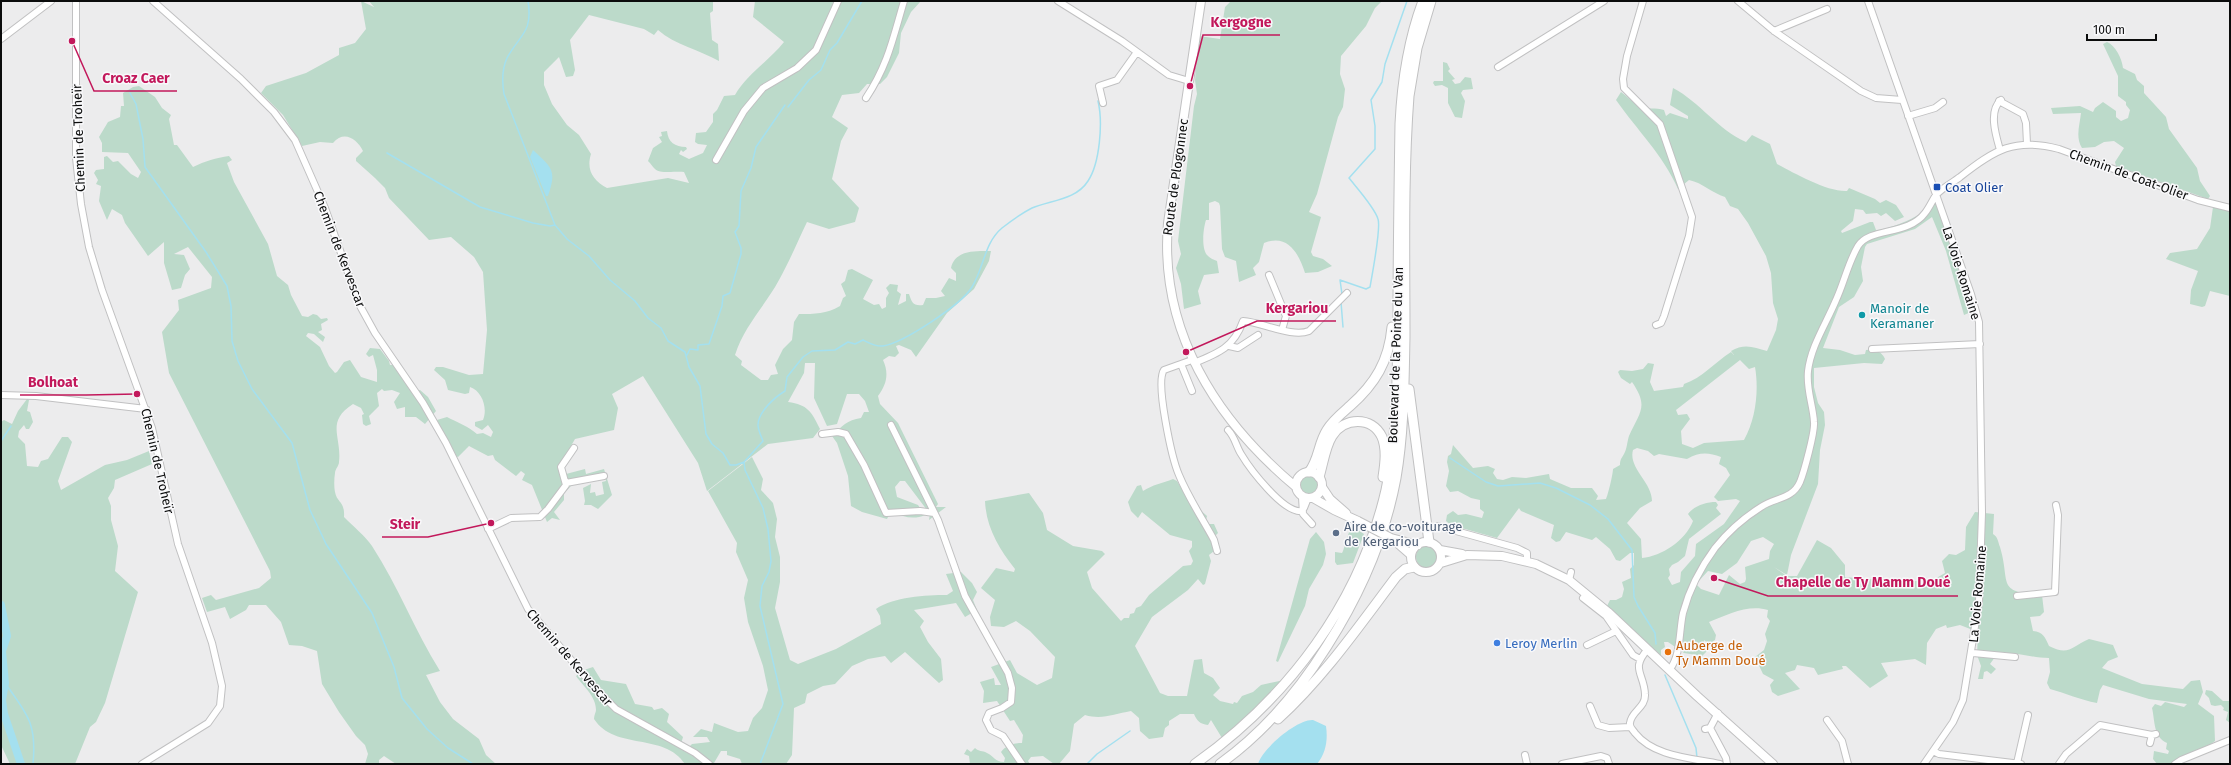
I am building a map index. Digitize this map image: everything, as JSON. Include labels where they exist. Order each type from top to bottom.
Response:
[{"type":"highway","name":"Boulevard de la Pointe du Van","points":[[1195,764],[1246,724],[1293,675],[1338,611],[1352,587],[1383,502],[1393,446],[1397,389],[1400,124],[1402,87],[1412,32],[1423,1]]},
{"type":"highway","name":"Boulevard de la Pointe du Van","points":[[1220,764],[1234,754],[1278,711],[1319,660],[1358,589],[1385,519],[1395,480],[1402,430],[1407,166],[1412,79],[1419,42],[1431,1]]},
{"type":"highway","points":[[1407,166],[1410,252],[1409,390],[1429,542]]},
{"type":"highway","points":[[1304,474],[1314,465],[1327,429],[1370,387],[1382,368],[1390,347],[1394,312],[1398,303]]},
{"type":"highway","points":[[1319,477],[1330,439],[1344,424],[1360,421],[1367,423],[1378,431],[1385,445],[1383,474],[1366,552]]},
{"type":"highway","points":[[1234,754],[1266,729],[1302,695],[1396,577],[1405,569],[1414,567]]},
{"type":"main road","name":"Route de Plogonnec","points":[[1193,52],[1197,1]]},
{"type":"main road","name":"Route de Plogonnec","points":[[1201,1],[1170,206],[1167,242],[1169,274],[1175,310],[1193,362],[1223,410],[1296,488]]},
{"type":"main road","points":[[1271,463],[1286,472],[1319,477],[1322,488],[1330,499],[1355,519]]},
{"type":"main road","points":[[1304,474],[1296,488],[1308,497],[1392,538],[1418,545],[1429,542],[1440,550],[1467,555],[1502,556],[1527,561],[1569,580],[1597,602],[1672,671],[1699,692],[1715,711],[1773,764]]},
{"type":"main road","points":[[1308,497],[1319,494],[1322,488]]},
{"type":"main road","points":[[1392,538],[1411,555],[1414,567],[1420,571],[1428,572],[1435,570],[1441,563],[1467,555]]},
{"type":"main road","points":[[1411,555],[1418,545]]},
{"type":"main road","points":[[1440,550],[1441,563]]},
{"type":"street","points":[[1,39],[51,1]]},
{"type":"street","name":"Chemin de Troheïr","points":[[76,1],[76,150],[81,204],[89,247],[99,282],[146,409],[155,438],[177,540],[212,643],[223,692],[220,706],[208,722],[142,764]]},
{"type":"street","name":"Chemin de Kervescar","points":[[153,1],[241,79],[274,112],[292,135],[304,157],[322,201],[359,304],[379,338],[424,403],[446,443],[528,609],[601,694],[624,715],[695,753],[708,764]]},
{"type":"street","points":[[716,160],[744,111],[763,88],[797,68],[816,50],[838,1]]},
{"type":"street","points":[[866,98],[884,69],[904,1]]},
{"type":"street","points":[[1058,1],[1137,52],[1169,75],[1189,81]]},
{"type":"street","points":[[1498,67],[1604,1]]},
{"type":"street","points":[[1643,1],[1626,61],[1623,79],[1624,88],[1660,124],[1692,217],[1688,236],[1664,316],[1661,323],[1656,325]]},
{"type":"street","points":[[1738,1],[1774,30],[1861,91],[1876,98],[1902,100]]},
{"type":"street","name":"La Voie Romaine","points":[[1868,1],[1976,309],[1980,344],[1982,574],[1972,653],[1961,706],[1924,764]]},
{"type":"street","points":[[1774,30],[1827,9]]},
{"type":"street","points":[[1102,102],[1099,86],[1117,80],[1137,52]]},
{"type":"street","points":[[1888,99],[1900,94]]},
{"type":"street","points":[[2000,150],[1994,116],[2000,100],[2023,114],[2026,123],[2028,144]]},
{"type":"street","points":[[1908,116],[1935,108],[1943,102]]},
{"type":"street","name":"Chemin de Coat-Olier","points":[[1672,671],[1676,661],[1687,599],[1714,549],[1761,507],[1790,495],[1800,481],[1814,427],[1808,386],[1809,366],[1818,337],[1836,300],[1858,246],[1871,236],[1904,228],[1918,220],[1936,195],[1981,161],[2000,150],[2015,145],[2028,144],[2048,146],[2077,154],[2198,200],[2230,208]]},
{"type":"street","points":[[1269,275],[1286,316],[1282,330]]},
{"type":"street","points":[[1217,550],[1214,540],[1178,474],[1167,426],[1161,376],[1165,369],[1193,362],[1229,346],[1238,334],[1243,321],[1258,322],[1282,330],[1299,333],[1309,331],[1347,293]]},
{"type":"street","points":[[1229,346],[1238,348],[1258,336]]},
{"type":"street","points":[[1872,349],[1980,344]]},
{"type":"street","points":[[1181,364],[1192,391]]},
{"type":"street","points":[[1,394],[36,396],[146,409]]},
{"type":"street","points":[[891,425],[934,513],[965,596],[1010,678],[1013,695],[1011,702],[1002,708],[989,713],[986,721],[991,730],[1003,736],[1022,764]]},
{"type":"street","points":[[1228,430],[1243,458],[1265,485],[1289,508],[1301,514],[1312,524]]},
{"type":"street","points":[[822,434],[838,432],[846,434],[864,465],[886,513],[934,513]]},
{"type":"street","points":[[566,483],[562,467],[574,448]]},
{"type":"street","points":[[488,529],[511,518],[540,517],[548,509],[566,483],[604,476]]},
{"type":"street","points":[[1301,514],[1308,497]]},
{"type":"street","points":[[2017,596],[2055,592],[2058,515],[2056,505]]},
{"type":"street","points":[[1438,526],[1517,548],[1527,553],[1527,561]]},
{"type":"street","points":[[1569,580],[1570,572]]},
{"type":"street","points":[[1583,598],[1606,616],[1633,655],[1640,659]]},
{"type":"street","points":[[1587,645],[1616,631]]},
{"type":"street","points":[[1648,649],[1640,659],[1639,673],[1645,698],[1642,708],[1630,720],[1630,727],[1642,741],[1651,747],[1720,764]]},
{"type":"street","name":"La Voie Romaine","points":[[1972,653],[2015,657]]},
{"type":"street","points":[[1590,706],[1598,725],[1609,728],[1630,727]]},
{"type":"street","points":[[1715,711],[1707,728],[1727,764]]},
{"type":"street","points":[[1932,751],[1939,754],[2020,764],[2030,717]]},
{"type":"street","points":[[1827,720],[1842,741],[1848,764]]},
{"type":"street","points":[[2059,764],[2066,754],[2100,725],[2154,735],[2150,744]]},
{"type":"street","points":[[2175,764],[2180,760],[2230,740]]},
{"type":"street","points":[[1525,755],[1527,764]]},
{"type":"street","points":[[1562,764],[1602,756],[1607,758],[1609,764]]},
{"type":"green space","points":[[361,1],[374,7],[369,1],[713,1],[713,11],[710,13],[712,40],[718,44],[719,61],[672,40],[658,30],[654,35],[644,29],[589,15],[570,40],[575,70],[573,76],[566,77],[559,57],[544,72],[544,85],[552,104],[567,125],[579,135],[591,154],[589,165],[594,178],[607,188],[668,178],[689,183],[684,172],[657,171],[648,161],[653,148],[662,142],[659,137],[662,136],[661,132],[667,131],[669,138],[675,145],[686,147],[687,149],[683,152],[681,150],[679,154],[689,159],[703,153],[707,145],[698,144],[695,142],[696,133],[706,132],[713,122],[713,114],[717,110],[724,96],[735,95],[752,74],[784,42],[753,17],[755,1],[921,1],[911,12],[901,33],[899,53],[887,77],[880,84],[867,84],[859,93],[842,95],[832,117],[848,128],[841,141],[832,179],[859,208],[855,222],[829,229],[807,222],[779,280],[749,325],[735,355],[742,361],[741,365],[761,380],[768,380],[771,375],[778,374],[775,365],[783,349],[792,340],[794,322],[799,314],[820,313],[830,311],[840,306],[843,298],[846,296],[841,284],[845,281],[848,270],[852,269],[873,280],[863,299],[874,305],[879,304],[882,309],[886,307],[886,298],[889,293],[886,288],[890,284],[898,285],[897,291],[901,294],[898,305],[906,301],[906,294],[909,294],[913,303],[923,305],[926,298],[945,296],[941,291],[949,278],[956,281],[956,273],[951,268],[957,257],[968,252],[991,251],[989,261],[974,289],[947,313],[916,357],[911,350],[899,345],[896,346],[899,353],[895,357],[889,356],[883,360],[886,369],[886,378],[878,396],[880,404],[898,423],[938,504],[936,507],[946,507],[929,520],[930,514],[905,481],[900,481],[895,487],[897,497],[918,505],[925,515],[921,517],[909,517],[893,512],[890,513],[887,519],[862,512],[851,506],[848,476],[837,443],[832,436],[845,424],[852,420],[861,418],[864,412],[869,412],[865,401],[859,394],[847,394],[837,424],[827,426],[814,398],[815,363],[805,363],[804,373],[788,402],[805,407],[811,413],[820,429],[813,438],[768,444],[707,491],[698,463],[643,376],[612,394],[618,408],[614,430],[575,439],[559,467],[566,474],[585,469],[586,474],[604,469],[612,495],[598,509],[591,505],[584,505],[585,501],[583,488],[591,484],[590,493],[595,492],[596,496],[604,494],[602,482],[606,481],[605,477],[571,483],[572,485],[564,493],[564,500],[554,512],[560,520],[552,518],[547,522],[532,485],[522,480],[525,474],[521,471],[516,476],[495,460],[493,455],[488,456],[469,446],[458,457],[454,455],[437,420],[447,417],[477,434],[483,433],[491,437],[493,432],[488,425],[482,430],[475,426],[475,422],[483,420],[485,410],[483,400],[478,392],[470,387],[469,393],[465,394],[448,390],[445,380],[434,370],[436,367],[443,367],[469,375],[483,374],[487,330],[483,272],[474,257],[451,237],[429,240],[389,198],[385,188],[356,161],[356,158],[363,151],[354,140],[341,137],[333,143],[320,142],[302,146],[283,115],[261,93],[266,86],[306,73],[339,55],[339,48],[355,43],[366,29]]},
{"type":"green space","points":[[1229,1],[1382,1],[1375,8],[1366,26],[1341,56],[1340,74],[1345,89],[1343,107],[1338,117],[1317,194],[1309,212],[1321,217],[1311,252],[1313,256],[1323,259],[1332,266],[1318,272],[1305,273],[1296,253],[1291,247],[1280,241],[1272,241],[1264,243],[1259,262],[1253,268],[1256,275],[1239,282],[1236,261],[1225,257],[1222,249],[1220,206],[1219,203],[1215,201],[1209,203],[1209,220],[1206,220],[1203,234],[1204,249],[1208,256],[1217,261],[1219,273],[1204,275],[1198,291],[1201,304],[1184,309],[1181,284],[1176,268],[1181,254],[1178,241],[1194,106],[1197,94],[1195,80],[1199,36],[1220,39],[1225,7],[1230,2]]},
{"type":"green space","points":[[2107,42],[2118,52],[2123,68],[2135,74],[2137,80],[2144,86],[2144,93],[2166,117],[2169,129],[2197,168],[2200,181],[2210,196],[2208,199],[2116,166],[2115,162],[2124,148],[2114,141],[2104,142],[2095,147],[2082,148],[2078,135],[2081,113],[2053,114],[2051,108],[2080,106],[2093,112],[2095,108],[2103,102],[2116,111],[2116,117],[2121,121],[2128,118],[2130,110],[2126,105],[2126,102],[2118,96],[2118,76],[2103,44]]},
{"type":"green space","points":[[1443,62],[1447,63],[1450,69],[1448,71],[1455,79],[1452,80],[1455,84],[1460,83],[1465,77],[1471,78],[1473,89],[1463,90],[1461,93],[1465,101],[1462,118],[1455,117],[1448,103],[1448,88],[1442,85],[1435,86],[1433,83],[1434,81],[1443,81]]},
{"type":"green space","points":[[139,86],[155,97],[162,108],[171,115],[169,119],[174,145],[177,145],[193,167],[206,161],[229,156],[232,160],[227,163],[234,182],[268,244],[277,276],[288,285],[291,295],[302,316],[308,317],[313,314],[317,315],[321,319],[327,318],[328,320],[321,324],[322,330],[318,332],[325,337],[323,342],[314,334],[308,333],[306,336],[320,347],[329,366],[335,373],[344,362],[350,360],[361,377],[377,382],[377,370],[373,355],[369,357],[366,354],[370,348],[380,349],[389,361],[390,365],[393,365],[415,392],[420,390],[428,397],[436,411],[425,424],[416,417],[405,417],[405,407],[397,409],[394,402],[400,393],[392,390],[384,391],[382,389],[377,393],[379,406],[369,416],[371,424],[366,426],[363,424],[362,415],[364,414],[361,408],[353,404],[344,411],[339,417],[337,424],[339,463],[335,475],[335,492],[342,505],[344,517],[372,546],[440,671],[426,675],[440,702],[453,719],[479,739],[486,755],[496,764],[396,764],[384,756],[379,760],[379,764],[365,764],[368,754],[365,745],[356,736],[339,712],[322,684],[317,651],[302,646],[289,645],[281,622],[266,605],[249,605],[246,610],[230,619],[225,607],[207,612],[202,598],[211,595],[216,600],[259,588],[271,578],[270,571],[169,373],[162,332],[179,310],[178,300],[211,288],[212,277],[188,247],[174,254],[184,255],[190,269],[185,275],[181,288],[172,290],[164,263],[164,242],[148,256],[125,223],[122,215],[112,209],[107,220],[99,201],[101,186],[96,184],[98,180],[94,173],[96,170],[104,169],[104,157],[107,156],[113,162],[118,161],[131,174],[138,178],[141,172],[128,153],[102,152],[102,143],[99,137],[108,122],[120,117],[121,106],[124,106],[123,93],[133,87]]},
{"type":"green space","points":[[1673,88],[1692,101],[1736,137],[1746,142],[1752,135],[1770,144],[1777,164],[1811,181],[1830,188],[1847,191],[1849,188],[1875,199],[1880,203],[1886,200],[1896,205],[1904,217],[1895,221],[1886,213],[1881,216],[1877,213],[1866,214],[1863,210],[1855,209],[1853,221],[1841,231],[1842,233],[1870,222],[1873,222],[1876,230],[1890,227],[1915,217],[1934,203],[1937,204],[1973,311],[1964,315],[1946,251],[1932,217],[1915,229],[1867,244],[1861,267],[1863,281],[1854,297],[1839,307],[1823,348],[1840,350],[1855,355],[1865,354],[1866,350],[1869,349],[1880,352],[1885,359],[1882,364],[1864,363],[1814,368],[1814,387],[1818,403],[1824,412],[1825,425],[1820,450],[1818,484],[1791,555],[1787,575],[1774,567],[1787,576],[1797,576],[1817,540],[1831,548],[1845,565],[1845,577],[1892,581],[1933,580],[1945,573],[1942,561],[1949,554],[1956,555],[1965,550],[1966,527],[1975,512],[1994,514],[1993,534],[1997,538],[2000,547],[2008,584],[2011,588],[2017,591],[2027,594],[2042,595],[2044,612],[2040,616],[2030,617],[2033,631],[2039,632],[2049,646],[2061,650],[2070,649],[2089,639],[2113,645],[2118,657],[2108,661],[2102,668],[2142,684],[2183,689],[2191,681],[2200,680],[2203,692],[2198,704],[2214,716],[2215,741],[2204,749],[2174,764],[2157,764],[2153,759],[2154,751],[2168,754],[2169,751],[2166,749],[2167,743],[2159,737],[2157,732],[2152,708],[2155,704],[2161,706],[2165,702],[2184,707],[2187,704],[2149,699],[2103,685],[2100,690],[2097,703],[2085,700],[2050,689],[2047,683],[2050,672],[2049,658],[2011,653],[1998,653],[1990,664],[1996,669],[1991,674],[1987,671],[1984,672],[1983,679],[1978,679],[1981,666],[1977,655],[1978,632],[1960,625],[1947,628],[1946,625],[1936,629],[1927,643],[1926,665],[1915,659],[1881,663],[1888,676],[1870,688],[1846,666],[1842,666],[1843,669],[1818,675],[1814,668],[1797,665],[1795,670],[1785,673],[1800,689],[1778,696],[1772,692],[1770,685],[1774,680],[1763,674],[1755,657],[1764,650],[1767,641],[1765,634],[1770,621],[1767,617],[1768,610],[1753,608],[1745,609],[1709,622],[1716,635],[1715,640],[1709,644],[1704,640],[1704,648],[1707,651],[1702,656],[1684,653],[1668,642],[1664,642],[1665,647],[1661,650],[1661,656],[1607,606],[1610,600],[1616,600],[1622,597],[1624,589],[1622,582],[1631,578],[1630,569],[1634,565],[1634,553],[1630,553],[1620,561],[1616,560],[1610,549],[1596,537],[1592,540],[1566,532],[1560,541],[1556,542],[1551,538],[1554,525],[1521,511],[1519,508],[1497,538],[1451,525],[1446,521],[1447,515],[1453,511],[1458,515],[1466,514],[1482,518],[1484,512],[1480,509],[1480,500],[1471,498],[1458,491],[1450,492],[1446,486],[1449,471],[1447,462],[1448,456],[1451,454],[1453,445],[1473,468],[1488,466],[1495,469],[1493,473],[1497,479],[1503,480],[1512,477],[1526,478],[1549,474],[1550,479],[1571,488],[1592,488],[1598,496],[1596,500],[1606,499],[1613,469],[1620,465],[1626,450],[1629,436],[1641,409],[1640,397],[1637,390],[1632,382],[1630,384],[1621,378],[1618,372],[1620,370],[1632,371],[1643,369],[1648,363],[1654,364],[1650,382],[1654,391],[1683,387],[1684,384],[1703,374],[1731,352],[1734,355],[1731,351],[1740,347],[1749,346],[1767,351],[1776,330],[1778,319],[1773,303],[1771,273],[1766,256],[1748,223],[1738,209],[1730,206],[1725,197],[1699,183],[1689,180],[1678,189],[1665,165],[1616,100],[1621,92],[1639,106],[1664,110],[1666,116],[1670,113],[1688,119],[1688,116],[1670,105]],"holes":[[[1740,360],[1749,369],[1755,367],[1757,385],[1754,414],[1744,440],[1704,443],[1693,448],[1682,444],[1681,431],[1690,419],[1687,414],[1678,415],[1676,410]],[[1637,448],[1648,451],[1654,456],[1659,454],[1687,459],[1696,455],[1704,454],[1712,454],[1721,457],[1719,464],[1726,468],[1730,475],[1714,497],[1718,501],[1736,499],[1740,501],[1724,524],[1696,544],[1695,556],[1681,572],[1680,582],[1672,585],[1668,578],[1670,575],[1669,569],[1672,565],[1685,556],[1689,539],[1721,514],[1716,508],[1718,505],[1716,502],[1697,507],[1688,514],[1693,521],[1679,541],[1665,551],[1650,557],[1642,558],[1641,539],[1627,523],[1640,508],[1652,501],[1651,494],[1634,463],[1632,457],[1633,450]],[[1763,537],[1774,544],[1770,551],[1769,559],[1745,567],[1745,582],[1740,584],[1729,575],[1719,595],[1701,589],[1696,584],[1708,571],[1722,574],[1737,563],[1751,541]]]},
{"type":"green space","points":[[2213,207],[2230,211],[2230,296],[2210,291],[2205,306],[2202,307],[2190,304],[2191,290],[2198,271],[2166,259],[2170,253],[2197,249],[2210,228]]},
{"type":"green space","points":[[27,399],[29,400],[27,411],[30,412],[33,422],[29,429],[26,429],[24,425],[19,431],[18,437],[25,444],[27,466],[38,467],[41,461],[48,459],[62,437],[68,437],[72,442],[58,481],[61,490],[105,465],[127,460],[149,451],[152,464],[115,480],[114,488],[108,498],[111,506],[111,520],[118,546],[115,571],[138,592],[105,703],[96,722],[90,727],[75,764],[10,764],[1,745],[1,422],[4,420],[12,424],[18,411]]},
{"type":"green space","points":[[752,457],[763,479],[761,490],[773,503],[777,519],[775,537],[780,557],[780,582],[775,608],[790,660],[798,664],[836,649],[881,624],[880,616],[876,609],[883,605],[900,599],[947,595],[953,591],[946,574],[961,572],[972,583],[977,592],[973,600],[977,610],[965,617],[956,603],[914,610],[924,621],[920,627],[928,642],[941,659],[943,680],[939,683],[905,652],[891,663],[885,656],[868,659],[852,666],[835,684],[823,686],[807,694],[805,703],[794,708],[792,755],[786,764],[742,764],[740,759],[727,755],[727,751],[721,751],[714,763],[685,764],[676,754],[665,748],[626,739],[603,729],[594,719],[596,710],[594,700],[576,676],[584,670],[593,667],[601,680],[626,684],[635,704],[652,707],[654,710],[662,708],[669,714],[667,722],[683,737],[680,747],[686,750],[692,744],[710,742],[707,737],[693,737],[701,729],[712,732],[714,723],[738,732],[748,731],[753,718],[762,708],[768,690],[763,666],[748,622],[744,598],[748,580],[736,552],[737,543],[708,491]]},
{"type":"green space","points":[[1305,476],[1313,476],[1318,481],[1316,492],[1313,494],[1305,494],[1300,489],[1300,481]]},
{"type":"green space","points":[[1173,479],[1177,481],[1193,507],[1198,508],[1207,516],[1206,520],[1209,524],[1214,524],[1218,533],[1215,536],[1214,551],[1209,555],[1211,561],[1205,584],[1203,585],[1198,579],[1188,590],[1152,617],[1135,646],[1160,693],[1168,696],[1187,696],[1194,660],[1202,659],[1204,673],[1213,678],[1220,688],[1213,695],[1220,701],[1233,704],[1234,702],[1237,703],[1242,696],[1253,692],[1261,685],[1284,680],[1274,692],[1222,738],[1211,720],[1208,725],[1203,724],[1194,714],[1180,714],[1169,721],[1169,725],[1165,728],[1163,737],[1149,739],[1140,731],[1139,718],[1131,711],[1103,717],[1085,715],[1074,724],[1070,751],[1059,764],[1054,764],[1043,756],[1031,757],[1028,761],[1030,764],[970,764],[969,756],[964,754],[967,749],[971,752],[975,748],[989,754],[999,761],[1004,762],[1005,758],[1001,752],[1010,745],[1022,743],[1023,735],[1014,720],[1010,721],[997,701],[983,703],[984,691],[980,682],[994,678],[995,685],[1001,685],[991,667],[1010,660],[1017,673],[1037,685],[1052,678],[1055,657],[1030,631],[1016,621],[1004,627],[991,626],[990,617],[995,600],[981,588],[996,568],[1014,572],[1015,569],[994,537],[988,520],[985,501],[1029,493],[1043,513],[1047,530],[1073,546],[1102,551],[1105,554],[1087,572],[1092,588],[1121,621],[1124,618],[1129,618],[1130,614],[1134,613],[1136,608],[1141,606],[1149,595],[1183,566],[1191,565],[1193,561],[1189,551],[1192,547],[1192,541],[1170,535],[1142,512],[1138,518],[1131,511],[1128,502],[1137,486],[1141,485],[1143,491]]},
{"type":"green space","points":[[1351,526],[1364,534],[1353,563],[1337,565],[1335,562],[1335,552],[1342,553]]},
{"type":"green space","points":[[1316,532],[1324,542],[1326,554],[1323,565],[1309,589],[1305,606],[1278,662],[1276,661],[1310,539]]},
{"type":"green space","points":[[1427,546],[1435,549],[1438,557],[1435,565],[1427,568],[1419,565],[1416,557],[1419,549]]},
{"type":"green space","points":[[2206,690],[2212,691],[2223,701],[2230,701],[2230,723],[2226,720],[2228,712],[2223,710],[2224,708],[2221,705],[2211,705],[2209,698],[2205,694]]},
{"type":"water","points":[[533,150],[545,161],[551,170],[552,180],[548,196],[546,196],[530,157]]},
{"type":"water","points":[[1313,720],[1326,726],[1327,731],[1324,751],[1317,764],[1258,764],[1266,751],[1281,736],[1298,724]]},
{"type":"waterway","points":[[528,1],[529,20],[527,27],[505,62],[503,89],[555,225],[567,239],[589,256],[610,280],[635,301],[648,318],[661,328],[668,341],[685,352],[689,367],[700,386],[706,434],[712,444],[723,453],[730,465],[736,465],[744,462]]},
{"type":"waterway","points":[[788,107],[809,80],[821,70],[830,50],[837,43],[862,1]]},
{"type":"waterway","points":[[1342,294],[1340,280],[1366,289],[1370,287],[1379,224],[1376,214],[1370,204],[1349,178],[1375,149],[1375,126],[1371,100],[1382,82],[1385,64],[1407,1]]},
{"type":"waterway","points":[[130,93],[136,104],[143,139],[145,167],[206,252],[227,286],[231,306],[232,341],[238,361],[252,389],[292,443],[310,510],[326,544],[372,613],[394,667],[402,698],[427,729],[448,748],[473,764]]},
{"type":"waterway","points":[[760,764],[783,704],[760,606],[762,586],[769,572],[771,561],[768,529],[763,508],[745,470],[744,462],[763,441],[758,427],[761,415],[772,401],[785,391],[787,377],[803,357],[812,351],[835,350],[848,342],[855,344],[863,340],[875,345],[883,346],[917,331],[944,313],[966,295],[976,280],[991,241],[1002,228],[1032,208],[1063,199],[1077,192],[1083,187],[1092,173],[1098,153],[1100,131],[1098,101]]},
{"type":"waterway","points":[[687,355],[690,349],[698,350],[698,345],[709,344],[722,306],[723,296],[730,293],[741,254],[741,248],[735,232],[739,226],[741,191],[751,168],[756,147],[785,105]]},
{"type":"waterway","points":[[387,153],[480,207],[533,223],[550,226],[555,225]]},
{"type":"waterway","points":[[1341,302],[1343,327]]},
{"type":"waterway","points":[[1,441],[11,426]]},
{"type":"waterway","points":[[1450,458],[1486,482],[1498,486],[1540,483],[1556,488],[1590,505],[1608,519],[1632,550],[1634,597],[1655,633],[1656,644]]},
{"type":"waterway","points":[[1,605],[7,636],[2,651],[5,683],[2,700],[4,714],[21,764]]},
{"type":"waterway","points":[[1665,675],[1696,748],[1697,758]]},
{"type":"waterway","points":[[5,683],[25,711],[29,720],[33,738],[33,764]]},
{"type":"waterway","points":[[1087,764],[1097,754],[1130,731]]},
{"type":"place","name":"Croaz Caer","points":[[72,41]]},
{"type":"place","name":"Kergogne","points":[[1190,86]]},
{"type":"place","name":"Coat Olier","points":[[1937,187]]},
{"type":"place","name":"Manoir de Keramaner","points":[[1862,315]]},
{"type":"place","name":"Kergariou","points":[[1186,352]]},
{"type":"place","name":"Bolhoat","points":[[137,394]]},
{"type":"place","name":"Steir","points":[[491,523]]},
{"type":"place","name":"Aire de co-voiturage de Kergariou","points":[[1336,533]]},
{"type":"place","name":"Chapelle de Ty Mamm Doué","points":[[1714,578]]},
{"type":"place","name":"Leroy Merlin","points":[[1497,643]]},
{"type":"place","name":"Auberge de Ty Mamm Doué","points":[[1668,652]]}]
